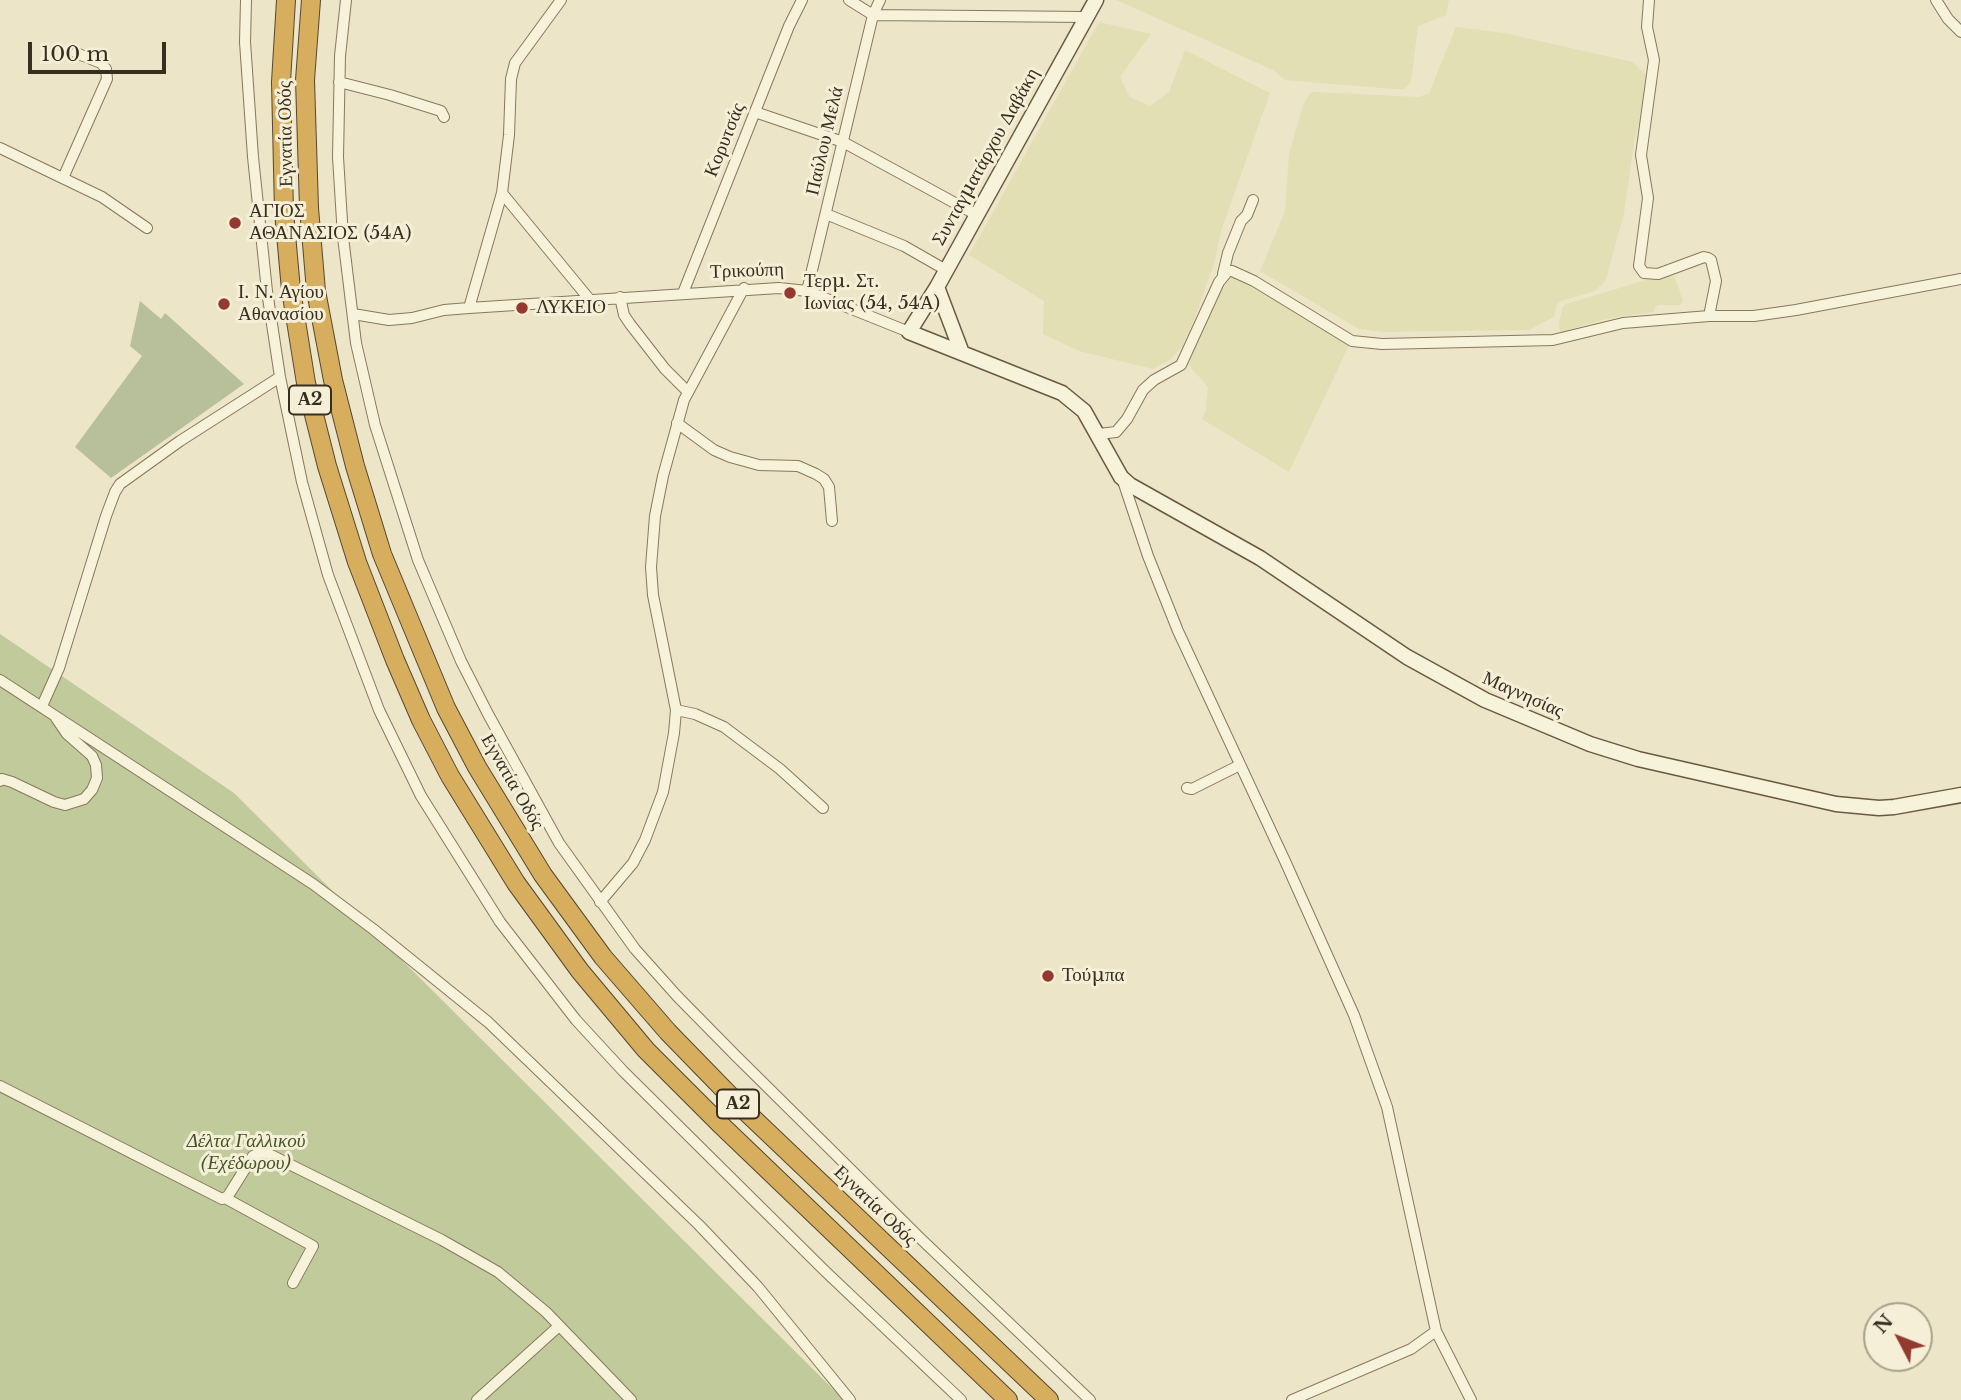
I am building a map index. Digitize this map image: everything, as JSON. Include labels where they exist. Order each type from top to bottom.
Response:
[{"type":"highway","name":"Εγνατία Οδός","points":[[286,0],[281,82],[284,212],[291,290],[306,383],[327,466],[357,562],[400,672],[450,776],[487,839],[535,911],[580,971],[646,1050],[1009,1400]]},
{"type":"highway","name":"Εγνατία Οδός","points":[[311,0],[305,80],[309,208],[316,291],[332,380],[382,554],[446,708],[477,767],[543,875],[603,957],[668,1032],[741,1107],[1049,1400]]},
{"type":"street","points":[[246,0],[245,42],[253,157],[267,291],[280,377],[302,482],[328,575],[379,710],[421,796],[500,922],[559,999],[623,1071],[826,1272],[961,1400]]},
{"type":"street","points":[[346,0],[339,82],[338,157],[341,210],[356,343],[375,425],[418,560],[461,661],[511,759],[559,843],[635,949],[726,1046],[921,1239],[1090,1400]]},
{"type":"street","points":[[469,307],[502,192],[509,135],[511,79],[515,63],[561,0]]},
{"type":"street","name":"Κορυτσάς","points":[[683,293],[789,26],[802,0]]},
{"type":"street","points":[[849,0],[873,15],[1086,17]]},
{"type":"street","name":"Παύλου Μελά","points":[[807,291],[873,15],[880,0]]},
{"type":"street","name":"Συνταγματάρχου Δαβάκη","points":[[909,332],[937,287],[1096,0]]},
{"type":"street","points":[[1649,0],[1647,27],[1654,60],[1641,155],[1648,198],[1639,266],[1644,273],[1658,274],[1704,257],[1711,260],[1716,281],[1709,316]]},
{"type":"street","points":[[1936,0],[1948,19],[1961,32]]},
{"type":"street","points":[[63,178],[107,79],[106,69],[101,63],[76,53]]},
{"type":"street","points":[[339,82],[441,111],[444,117]]},
{"type":"street","points":[[755,112],[843,142],[977,215]]},
{"type":"street","points":[[0,148],[102,197],[147,228]]},
{"type":"street","points":[[502,192],[590,300]]},
{"type":"street","points":[[1099,434],[1116,432],[1143,390],[1154,380],[1181,365],[1185,359],[1223,274],[1241,221],[1247,215],[1253,200]]},
{"type":"street","points":[[826,215],[904,246],[946,270]]},
{"type":"street","points":[[1223,274],[1232,271],[1254,281],[1352,341],[1360,343],[1553,340],[1623,323],[1709,316],[1754,316],[1961,279]]},
{"type":"street","points":[[937,287],[962,352]]},
{"type":"street","points":[[600,902],[633,863],[645,840],[663,792],[676,710],[653,595],[651,567],[655,516],[677,423],[688,392],[744,288]]},
{"type":"street","name":"Τρικούπη","points":[[352,314],[389,320],[469,307],[744,288],[807,291],[1062,393],[1084,411],[1121,477]]},
{"type":"street","points":[[620,297],[630,324],[665,369],[688,392]]},
{"type":"street","points":[[43,706],[59,668],[106,516],[120,484],[180,441],[280,377]]},
{"type":"street","points":[[677,423],[715,450],[730,457],[759,465],[798,466],[824,479],[829,487],[832,520]]},
{"type":"street","points":[[1121,477],[1148,556],[1178,631],[1354,1015],[1380,1086],[1395,1142],[1436,1331],[1471,1400]]},
{"type":"street","name":"Μαγνησίας","points":[[1121,477],[1143,493],[1260,558],[1444,679],[1485,701],[1590,744],[1638,759],[1836,804],[1879,808],[1961,795]]},
{"type":"street","points":[[0,680],[313,884],[393,944],[488,1022],[699,1225],[758,1287],[850,1400]]},
{"type":"street","points":[[676,710],[695,714],[724,726],[754,747],[823,808]]},
{"type":"street","points":[[1,779],[22,785],[54,802],[65,804],[84,799],[92,790],[97,778],[92,756],[67,733],[53,714]]},
{"type":"street","points":[[1186,788],[1192,789],[1240,765]]},
{"type":"street","points":[[0,1086],[215,1196],[225,1198],[235,1206],[313,1246],[293,1283]]},
{"type":"street","points":[[225,1198],[253,1156],[261,1152],[269,1154],[470,1255],[498,1272],[559,1325],[631,1400]]},
{"type":"street","points":[[477,1400],[559,1325]]},
{"type":"street","points":[[1292,1400],[1411,1349],[1436,1331]]},
{"type":"shaded area","points":[[1116,0],[1449,0],[1446,15],[1418,26],[1411,81],[1405,89],[1394,89],[1285,80],[1273,70]]},
{"type":"shaded area","points":[[1099,22],[1151,34],[1120,77],[1130,97],[1150,106],[1169,92],[1185,50],[1270,93],[1221,231],[1215,261],[1193,323],[1182,347],[1171,359],[1153,369],[1079,351],[1043,334],[1044,301],[969,255]]},
{"type":"shaded area","points":[[1456,27],[1504,33],[1633,62],[1646,75],[1645,100],[1634,142],[1624,213],[1607,276],[1595,291],[1561,301],[1557,304],[1554,317],[1529,330],[1383,332],[1359,329],[1260,271],[1285,211],[1289,154],[1303,105],[1310,93],[1315,92],[1419,97],[1429,93]]},
{"type":"shaded area","points":[[1233,275],[1350,343],[1289,472],[1202,419],[1208,387],[1188,364],[1228,276]]},
{"type":"shaded area","points":[[1674,276],[1683,300],[1681,305],[1659,305],[1654,312],[1610,318],[1560,332],[1559,322],[1566,304],[1646,280]]},
{"type":"green space","points":[[140,301],[161,319],[165,313],[244,384],[111,478],[75,447],[142,356],[130,346]]},
{"type":"green space","name":"Δέλτα Γαλλικού (Εχέδωρου)","points":[[0,634],[234,793],[844,1400],[0,1400]]},
{"type":"place","name":"ΑΓΙΟΣ ΑΘΑΝΑΣΙΟΣ (54Α)","points":[[235,223]]},
{"type":"place","name":"Τερμ. Στ. Ιωνίας (54, 54Α)","points":[[790,293]]},
{"type":"place","name":"Ι. Ν. Αγίου Αθανασίου","points":[[224,304]]},
{"type":"place","name":"ΛΥΚΕΙΟ","points":[[522,308]]},
{"type":"place","name":"Τούμπα","points":[[1048,976]]}]
